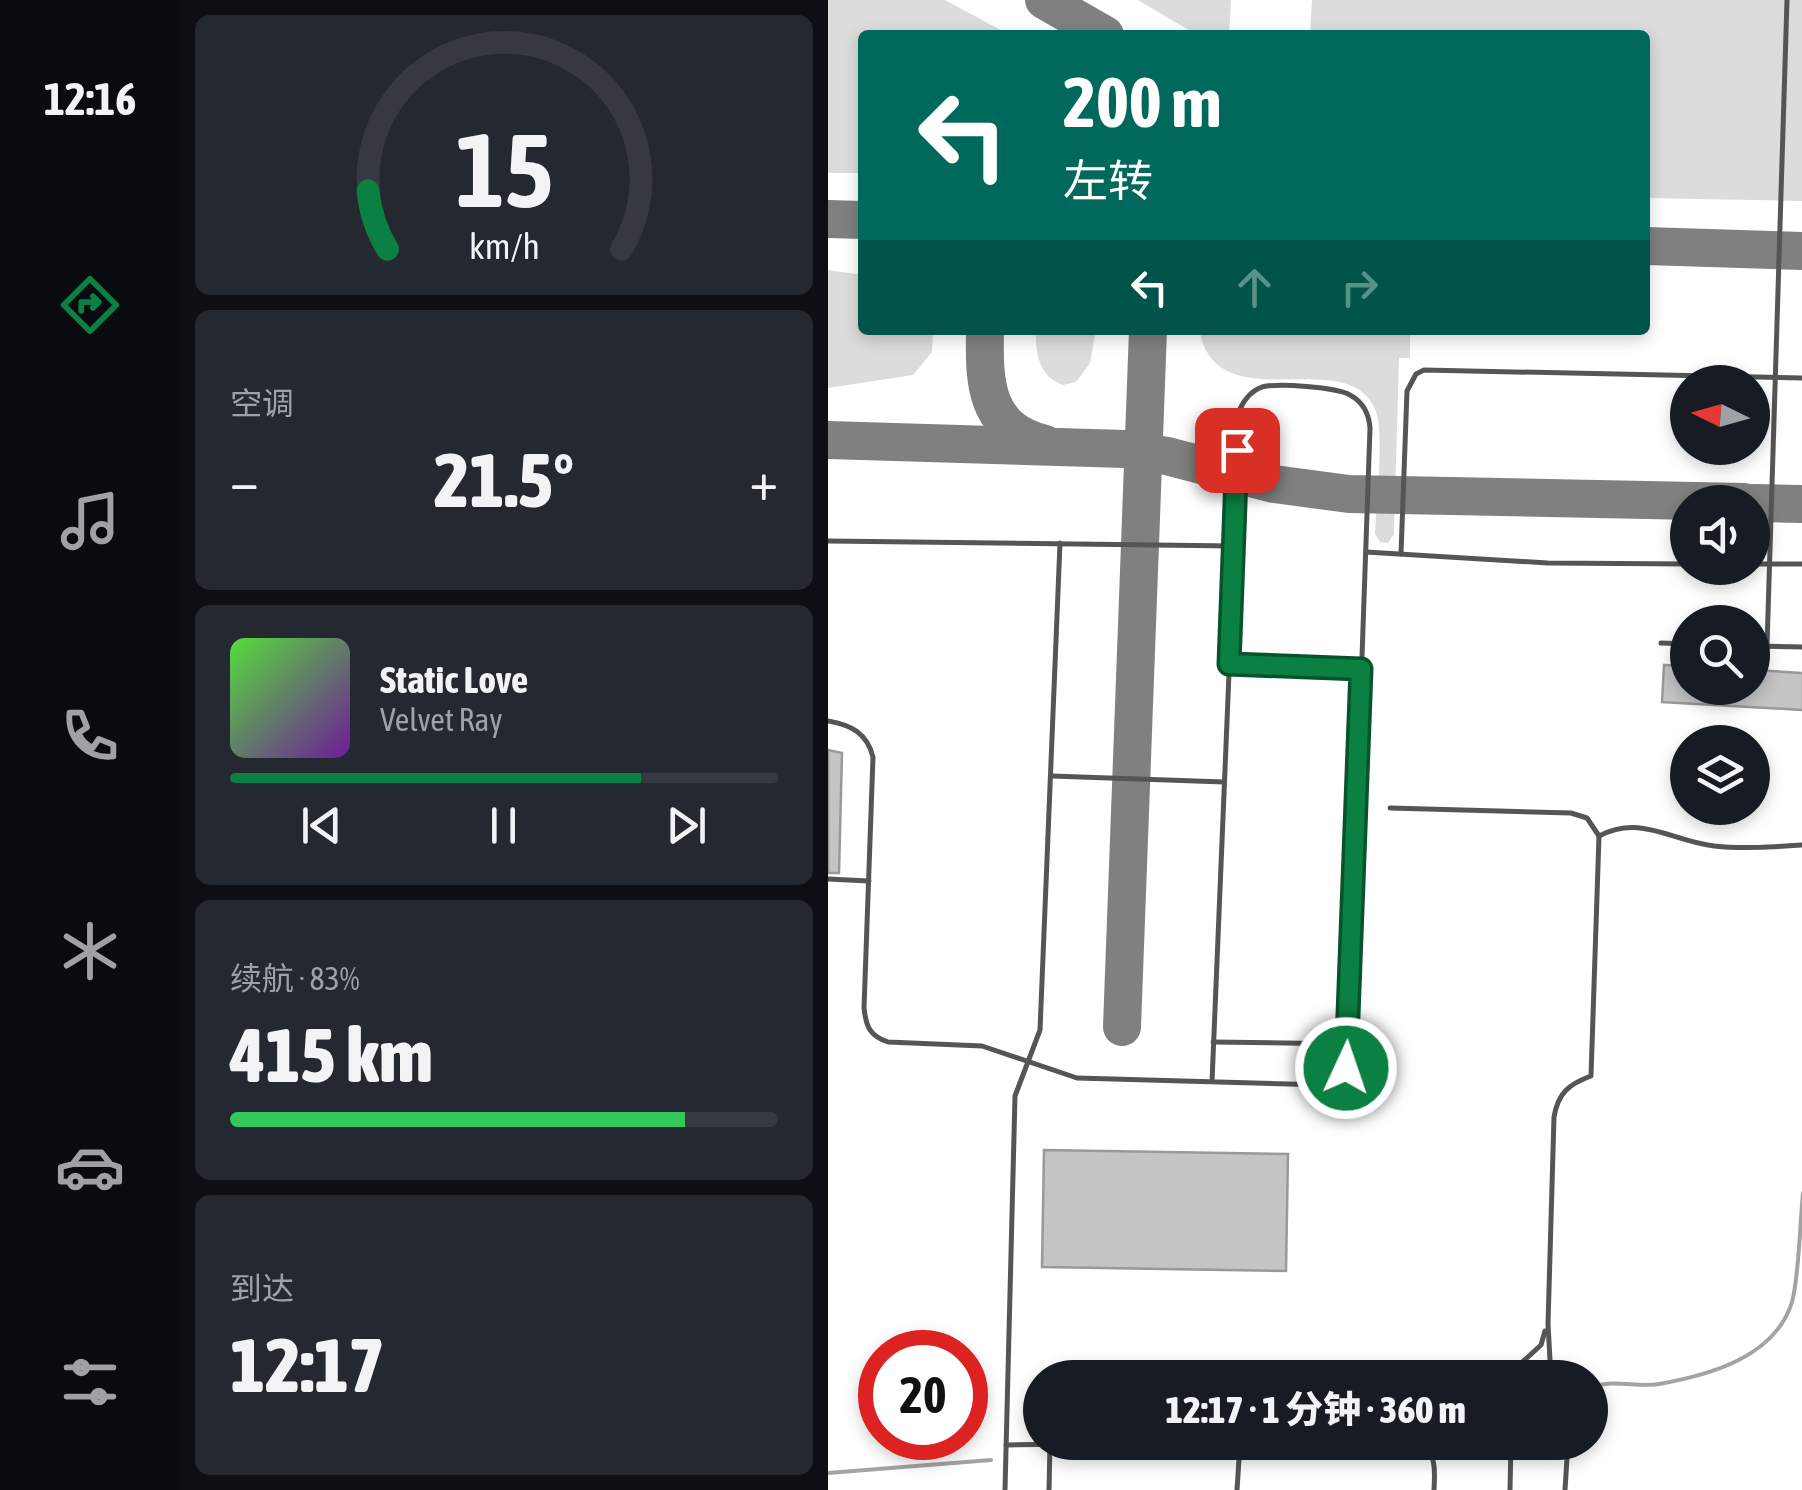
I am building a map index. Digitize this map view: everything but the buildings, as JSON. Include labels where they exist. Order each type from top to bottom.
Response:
[{"type":"lane","points":[[1770,511],[1787,0]]},
{"type":"lane","points":[[1401,554],[1407,391],[1416,374],[1424,370],[1802,378]]},
{"type":"lane","points":[[828,721],[854,728],[870,746],[874,765],[864,1008],[868,1029],[876,1038],[888,1042],[982,1046],[1077,1078],[1212,1082],[1325,1085],[1336,1082],[1346,1068],[1348,1044],[1370,428],[1366,410],[1347,393],[1274,385],[1250,393],[1240,409],[1212,1082]]},
{"type":"lane","points":[[828,540],[1234,546]]},
{"type":"lane","points":[[1005,1490],[1015,1096],[1040,1030],[1060,543]]},
{"type":"lane","points":[[1366,552],[1548,563],[1670,564]]},
{"type":"lane","points":[[1770,564],[1802,564]]},
{"type":"lane","points":[[1661,643],[1670,643]]},
{"type":"lane","points":[[1770,646],[1802,647]]},
{"type":"lane","points":[[1229,664],[1361,669]]},
{"type":"lane","points":[[1051,776],[1224,782]]},
{"type":"lane","points":[[1390,808],[1571,814],[1587,818],[1599,836],[1591,1076],[1564,1090],[1556,1102],[1550,1360]]},
{"type":"lane","points":[[1599,836],[1618,826],[1636,826],[1713,846],[1802,845]]},
{"type":"lane","points":[[828,879],[869,880]]},
{"type":"lane","points":[[1213,1042],[1348,1044]]},
{"type":"lane","points":[[1525,1360],[1541,1345],[1548,1324]]},
{"type":"lane","points":[[1006,1445],[1023,1445]]},
{"type":"lane","points":[[1049,1490],[1050,1460]]},
{"type":"lane","points":[[1238,1490],[1241,1460]]},
{"type":"lane","points":[[1434,1460],[1434,1490]]},
{"type":"lane","points":[[1509,1489],[1511,1460]]},
{"type":"lane","points":[[1565,1490],[1567,1460]]},
{"type":"shaded area","points":[[828,0],[945,0],[1001,30],[858,30],[858,173],[828,173]]},
{"type":"shaded area","points":[[1138,0],[1231,0],[1229,30],[1189,30]]},
{"type":"shaded area","points":[[1312,0],[1802,0],[1802,201],[1650,198],[1650,30],[1310,30]]},
{"type":"shaded area","points":[[828,270],[858,274],[858,335],[933,335],[932,352],[913,375],[828,388]]},
{"type":"shaded area","points":[[1036,335],[1095,335],[1090,363],[1076,382],[1063,385],[1044,370]]},
{"type":"shaded area","points":[[1201,335],[1410,335],[1410,358],[1399,358],[1394,534],[1388,543],[1380,542],[1375,534],[1378,419],[1362,392],[1342,383],[1319,380],[1244,377],[1223,368],[1207,352]]},
{"type":"waterway","points":[[1608,1384],[1659,1384],[1699,1375],[1738,1360],[1771,1337],[1792,1302],[1803,1193]]},
{"type":"waterway","points":[[828,1473],[991,1460]]},
{"type":"taxiway","points":[[1044,0],[1096,30]]},
{"type":"taxiway","points":[[828,219],[858,220]]},
{"type":"taxiway","points":[[1650,246],[1803,251]]},
{"type":"taxiway","points":[[985,335],[987,385],[999,415],[1025,437],[1045,444]]},
{"type":"taxiway","points":[[1122,1027],[1148,335]]},
{"type":"taxiway","points":[[828,440],[1125,449],[1274,484],[1349,494],[1670,501]]},
{"type":"taxiway","points":[[1770,503],[1803,504]]},
{"type":"route","points":[[1237,450],[1229,664],[1361,669],[1346,1068]]}]
